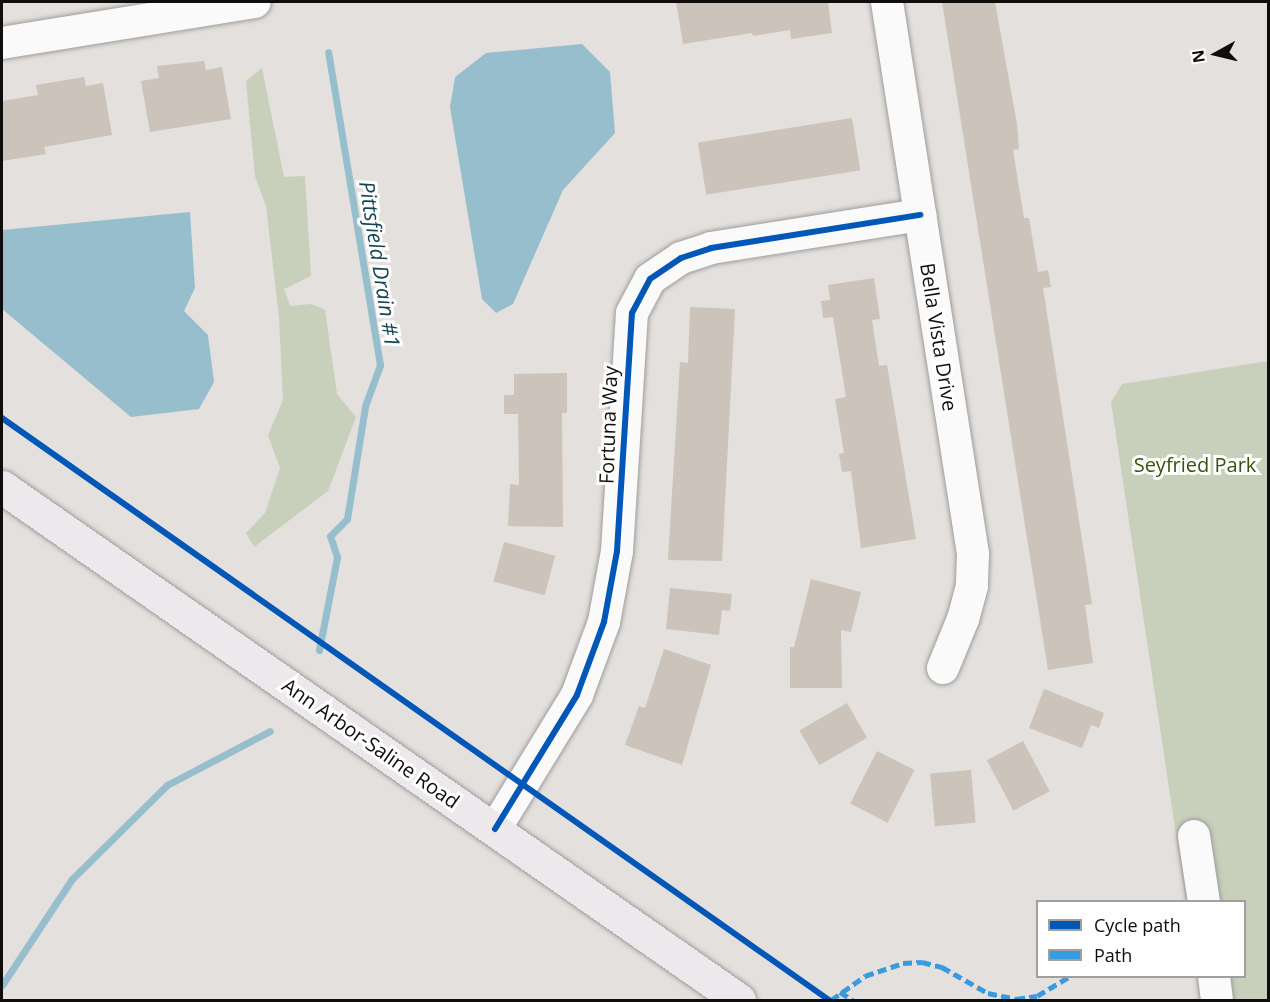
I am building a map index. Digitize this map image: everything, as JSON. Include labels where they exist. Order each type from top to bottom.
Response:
[{"type":"main road","name":"Ann Arbor-Saline Road","points":[[2,487],[739,1000]]},
{"type":"street","points":[[2,43],[255,2]]},
{"type":"street","name":"Bella Vista Drive","points":[[887,2],[973,554],[969,597],[943,668]]},
{"type":"street","name":"Fortuna Way","points":[[495,829],[577,695],[604,622],[617,551],[632,313],[650,279],[681,258],[711,248],[920,215]]},
{"type":"street","points":[[1194,836],[1203,900]]},
{"type":"street","points":[[1214,978],[1217,1000]]},
{"type":"green space","points":[[262,68],[284,177],[305,176],[311,276],[284,289],[290,306],[311,304],[325,310],[337,394],[356,417],[328,491],[254,547],[246,533],[265,513],[280,468],[268,435],[283,400],[279,317],[266,206],[255,176],[246,81]]},
{"type":"green space","name":"Seyfried Park","points":[[1268,361],[1268,1000],[1201,1000],[1197,978],[1246,978],[1246,900],[1186,900],[1111,402],[1122,384]]},
{"type":"water","points":[[582,44],[610,72],[615,133],[563,190],[513,304],[496,313],[482,299],[450,107],[455,77],[486,53]]},
{"type":"water","points":[[190,212],[195,288],[184,311],[208,335],[214,382],[199,409],[131,417],[2,309],[2,230]]},
{"type":"building","points":[[676,2],[828,2],[832,33],[791,39],[790,30],[753,36],[752,33],[683,44]]},
{"type":"building","points":[[942,2],[995,2],[1017,124],[1019,149],[1013,150],[1024,218],[1029,218],[1038,272],[1048,270],[1051,287],[1043,288],[1092,604],[1085,605],[1093,663],[1048,670]]},
{"type":"building","points":[[204,61],[206,70],[222,67],[231,119],[150,132],[141,81],[159,78],[157,66]]},
{"type":"building","points":[[84,77],[86,86],[103,83],[112,135],[44,147],[46,154],[2,161],[2,101],[38,95],[36,85]]},
{"type":"building","points":[[852,118],[860,170],[706,195],[698,142]]},
{"type":"building","points":[[874,278],[880,319],[872,320],[879,366],[887,365],[916,539],[861,548],[851,471],[842,472],[839,454],[844,453],[835,399],[846,397],[833,317],[823,318],[821,301],[830,300],[828,285]]},
{"type":"building","points":[[690,307],[735,309],[722,561],[668,560],[680,362],[688,363]]},
{"type":"building","points":[[567,373],[567,413],[562,413],[563,527],[508,526],[510,484],[519,485],[518,414],[504,414],[504,395],[514,395],[514,374]]},
{"type":"building","points":[[504,542],[555,556],[545,595],[493,582]]},
{"type":"building","points":[[811,579],[861,592],[851,632],[841,630],[842,688],[790,688],[790,647],[794,647]]},
{"type":"building","points":[[670,588],[732,594],[730,611],[722,610],[719,635],[666,629]]},
{"type":"building","points":[[664,649],[711,665],[682,765],[625,745],[639,706],[645,708]]},
{"type":"building","points":[[1044,689],[1104,713],[1099,728],[1091,725],[1082,748],[1029,728]]},
{"type":"building","points":[[847,703],[867,738],[819,765],[799,730]]},
{"type":"building","points":[[1023,741],[1050,791],[1014,811],[987,760]]},
{"type":"building","points":[[877,751],[914,770],[888,823],[850,804]]},
{"type":"building","points":[[971,770],[976,823],[935,826],[930,774]]},
{"type":"waterway","name":"Pittsfield Drain #1","points":[[319,650],[337,557],[330,536],[347,519],[365,406],[380,365],[328,52]]},
{"type":"waterway","name":"Pittsfield Drain #1","points":[[2,985],[72,879],[167,785],[270,731]]},
{"type":"marked path","points":[[831,1000],[865,976],[903,963],[922,962],[942,967],[988,993],[1016,999],[1037,996],[1067,978]]},
{"type":"marked path","points":[[840,992],[853,1000]]},
{"type":"cycle path","points":[[495,829],[577,695],[604,622],[617,551],[632,313],[650,279],[681,258],[711,248],[920,215]]},
{"type":"cycle path","points":[[2,418],[829,1000]]}]
